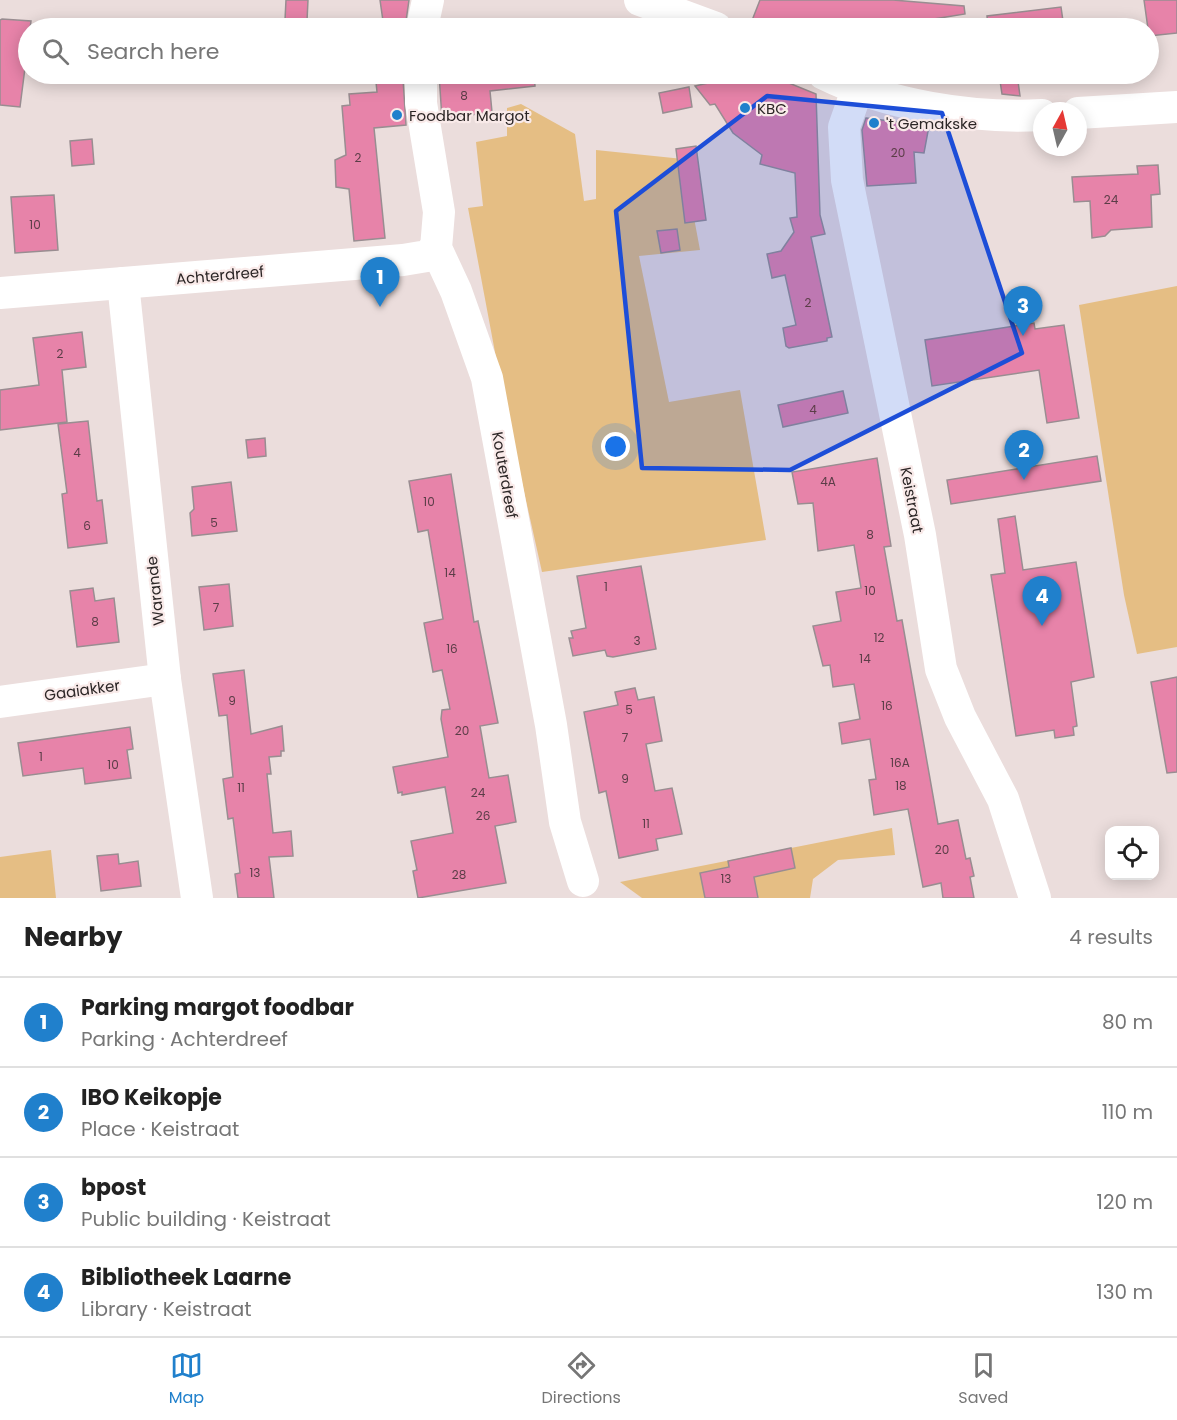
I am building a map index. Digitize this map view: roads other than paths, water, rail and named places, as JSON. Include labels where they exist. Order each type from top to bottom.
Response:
[{"type":"street","points":[[424,18],[428,0]]},
{"type":"street","points":[[640,0],[689,18]]},
{"type":"street","name":"Kouterdreef","points":[[421,84],[421,103],[439,212],[436,248],[456,291],[487,378],[550,725],[565,822],[583,881]]},
{"type":"street","points":[[845,84],[857,90],[974,113],[1033,115]]},
{"type":"street","name":"Keistraat","points":[[857,90],[844,127],[847,180],[920,535],[941,669],[960,717],[1003,799],[1035,898]]},
{"type":"street","points":[[1087,112],[1177,107]]},
{"type":"street","name":"Achterdreef","points":[[0,293],[403,260],[427,256],[436,248]]},
{"type":"street","name":"Warande","points":[[123,283],[165,679],[196,898]]},
{"type":"street","name":"Gaaiakker","points":[[0,702],[165,679]]},
{"type":"place","name":"KBC","points":[[745,108]]},
{"type":"place","name":"Foodbar Margot","points":[[397,115]]},
{"type":"place","name":"'t Gemakske","points":[[874,123]]},
{"type":"place","name":"Parking margot foodbar","points":[[380,307]]},
{"type":"place","name":"bpost","points":[[1023,336]]},
{"type":"place","name":"IBO Keikopje","points":[[1024,480]]},
{"type":"place","name":"Bibliotheek Laarne","points":[[1042,626]]}]
